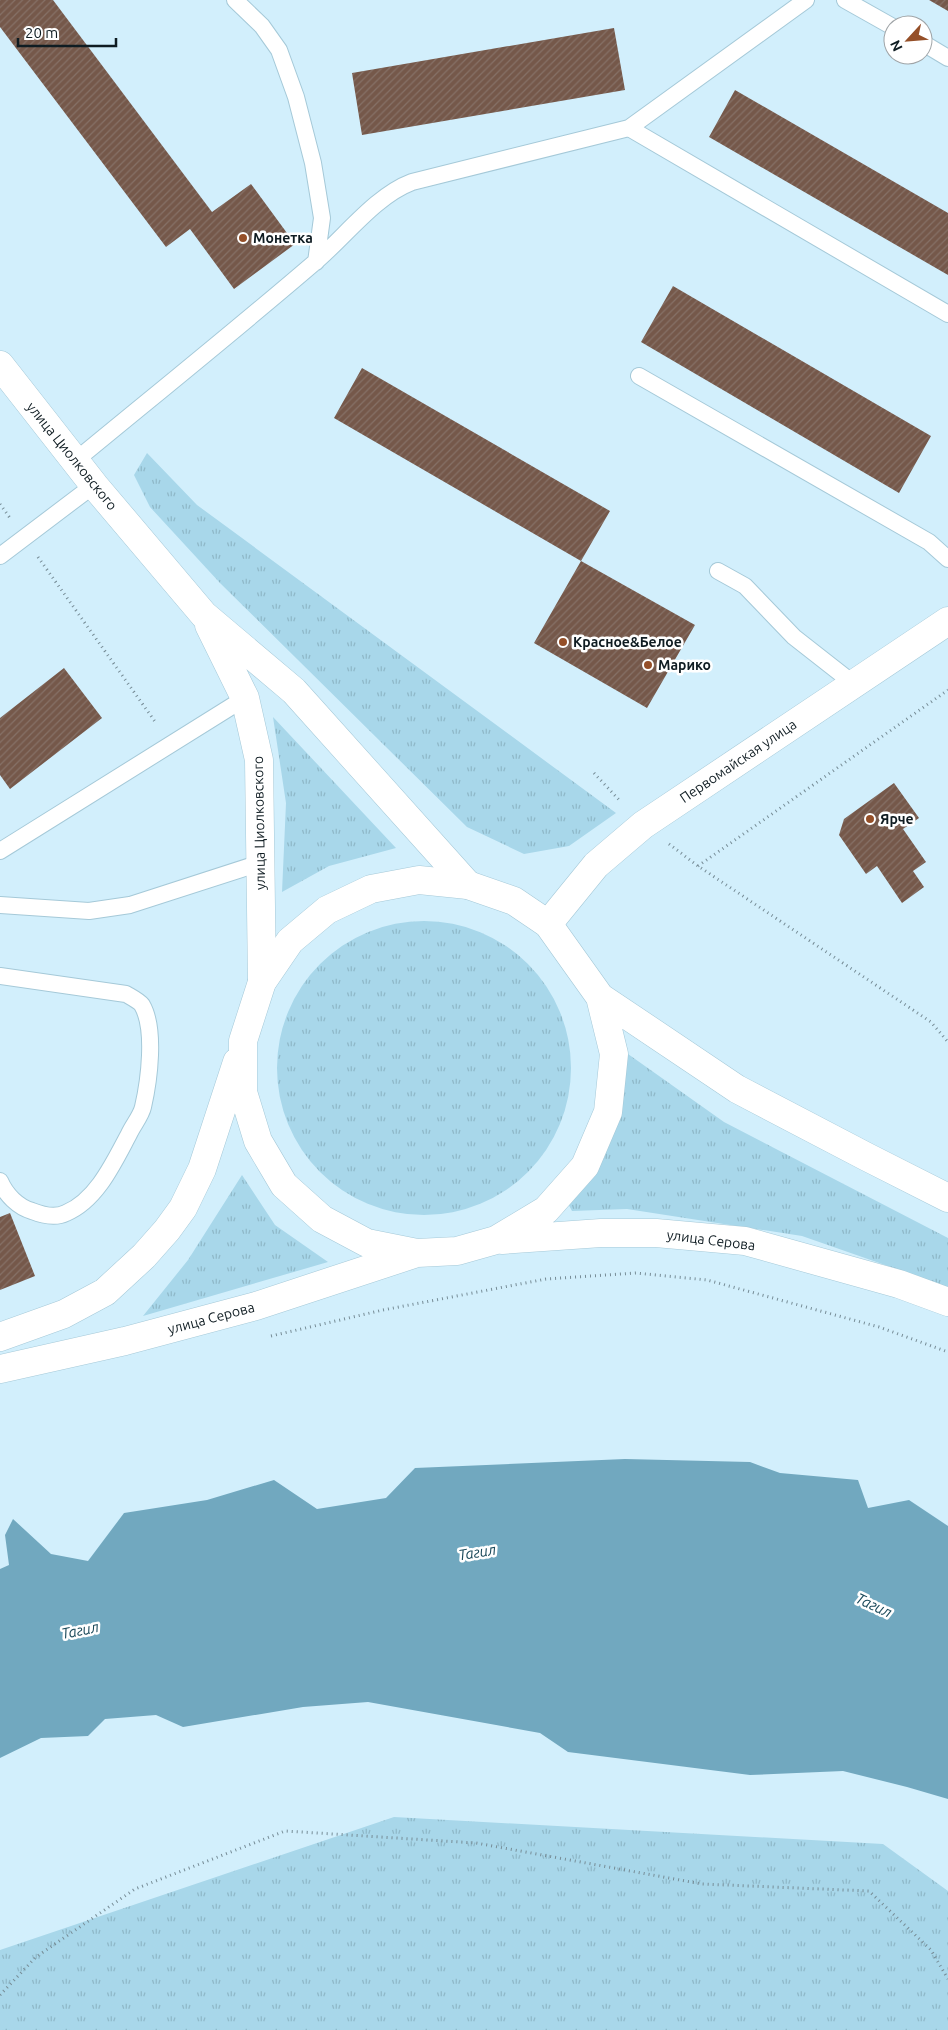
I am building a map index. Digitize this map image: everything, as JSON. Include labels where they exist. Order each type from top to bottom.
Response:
[{"type":"main road","name":"улица Циолковского","points":[[0,365],[94,485],[204,614],[294,691],[468,885]]},
{"type":"main road","name":"улица Циолковского","points":[[204,614],[245,698],[259,760],[262,982]]},
{"type":"main road","name":"Первомайская улица","points":[[548,924],[596,865],[642,825],[948,621]]},
{"type":"main road","points":[[0,1337],[64,1314],[105,1292],[144,1256],[167,1230],[183,1208],[202,1169],[262,982],[290,942],[327,910],[371,889],[419,880],[468,885],[514,902],[548,924],[600,997],[738,1089],[948,1198]]},
{"type":"main road","points":[[243,1041],[243,1092],[258,1141],[284,1185],[322,1219],[367,1243],[417,1253],[458,1250],[496,1240],[546,1210],[585,1166],[608,1112],[614,1054],[600,997]]},
{"type":"main road","name":"улица Серова","points":[[496,1240],[600,1233],[638,1233],[745,1241],[899,1284],[948,1302]]},
{"type":"main road","name":"улица Серова","points":[[0,1369],[125,1341],[256,1306],[417,1253]]},
{"type":"lane","points":[[235,0],[262,26],[279,50],[296,97],[313,163],[322,218],[316,262]]},
{"type":"lane","points":[[75,461],[316,262],[383,197],[398,187],[629,128],[806,0]]},
{"type":"lane","points":[[845,0],[883,21]]},
{"type":"lane","points":[[933,50],[948,58]]},
{"type":"lane","points":[[629,128],[948,314]]},
{"type":"lane","points":[[638,376],[929,542],[948,559]]},
{"type":"lane","points":[[0,556],[94,485]]},
{"type":"lane","points":[[718,572],[745,586],[794,637],[854,684]]},
{"type":"lane","points":[[0,851],[245,698]]},
{"type":"lane","points":[[0,905],[89,911],[130,905],[260,863]]},
{"type":"lane","points":[[0,976],[126,994],[141,1004],[149,1024],[150,1053],[143,1108],[111,1167],[89,1196],[76,1208],[64,1215],[44,1215],[22,1208],[3,1189],[0,1181]]},
{"type":"path","points":[[0,504],[172,745]]},
{"type":"path","points":[[698,866],[948,690]]},
{"type":"path","points":[[594,774],[642,825],[698,866],[931,1022],[948,1042]]},
{"type":"path","points":[[268,1336],[383,1310],[546,1279],[636,1273],[707,1280],[879,1327],[948,1352]]},
{"type":"path","points":[[0,1995],[36,1958],[135,1889],[285,1831],[476,1843],[702,1884],[868,1891],[931,1950],[948,1979]]},
{"type":"green space","points":[[147,453],[197,505],[616,813],[569,846],[524,854],[467,827],[220,583],[150,507],[134,475]]},
{"type":"green space","points":[[273,717],[396,848],[329,866],[282,892],[286,803]]},
{"type":"green space","points":[[424,921],[453,924],[480,932],[506,946],[528,964],[546,986],[560,1012],[568,1039],[571,1068],[568,1097],[560,1124],[546,1150],[528,1172],[506,1190],[480,1204],[453,1212],[424,1215],[395,1212],[368,1204],[342,1190],[320,1172],[302,1150],[288,1124],[280,1097],[277,1068],[280,1039],[288,1012],[302,986],[320,964],[342,946],[368,932],[395,924]]},
{"type":"green space","points":[[628,1054],[724,1122],[948,1238],[948,1287],[802,1236],[627,1209],[572,1211],[565,1198],[614,1121]]},
{"type":"green space","points":[[242,1175],[275,1225],[328,1262],[143,1316],[188,1260]]},
{"type":"green space","points":[[394,1817],[883,1844],[948,1891],[948,2030],[0,2030],[0,1950]]},
{"type":"water","name":"Тагил","points":[[625,1459],[750,1462],[780,1473],[858,1480],[868,1508],[909,1500],[948,1526],[948,1799],[843,1771],[750,1775],[568,1752],[540,1733],[368,1702],[303,1707],[183,1727],[156,1715],[105,1719],[88,1736],[41,1738],[0,1758],[0,1569],[9,1565],[5,1535],[13,1519],[51,1554],[88,1561],[124,1513],[207,1500],[274,1480],[317,1509],[386,1498],[415,1468]]},
{"type":"building","points":[[0,0],[53,0],[212,212],[251,184],[295,244],[234,289],[190,229],[166,247],[0,27]]},
{"type":"building","points":[[929,0],[948,0],[948,11]]},
{"type":"building","points":[[614,28],[625,90],[362,135],[352,73]]},
{"type":"building","points":[[735,90],[948,213],[948,275],[709,137]]},
{"type":"building","points":[[673,286],[931,436],[899,493],[641,342]]},
{"type":"building","points":[[362,368],[610,511],[581,561],[334,418]]},
{"type":"building","points":[[581,561],[695,625],[647,708],[534,643]]},
{"type":"building","points":[[64,668],[102,718],[10,789],[0,775],[0,718]]},
{"type":"building","points":[[894,783],[919,818],[903,829],[926,862],[913,871],[924,887],[902,903],[877,866],[866,874],[839,835],[844,819]]},
{"type":"building","points":[[10,1213],[35,1276],[0,1290],[0,1217]]},
{"type":"place","name":"Монетка","points":[[243,238]]},
{"type":"place","name":"Красное&Белое","points":[[563,642]]},
{"type":"place","name":"Марико","points":[[648,665]]},
{"type":"place","name":"Ярче","points":[[870,819]]}]
